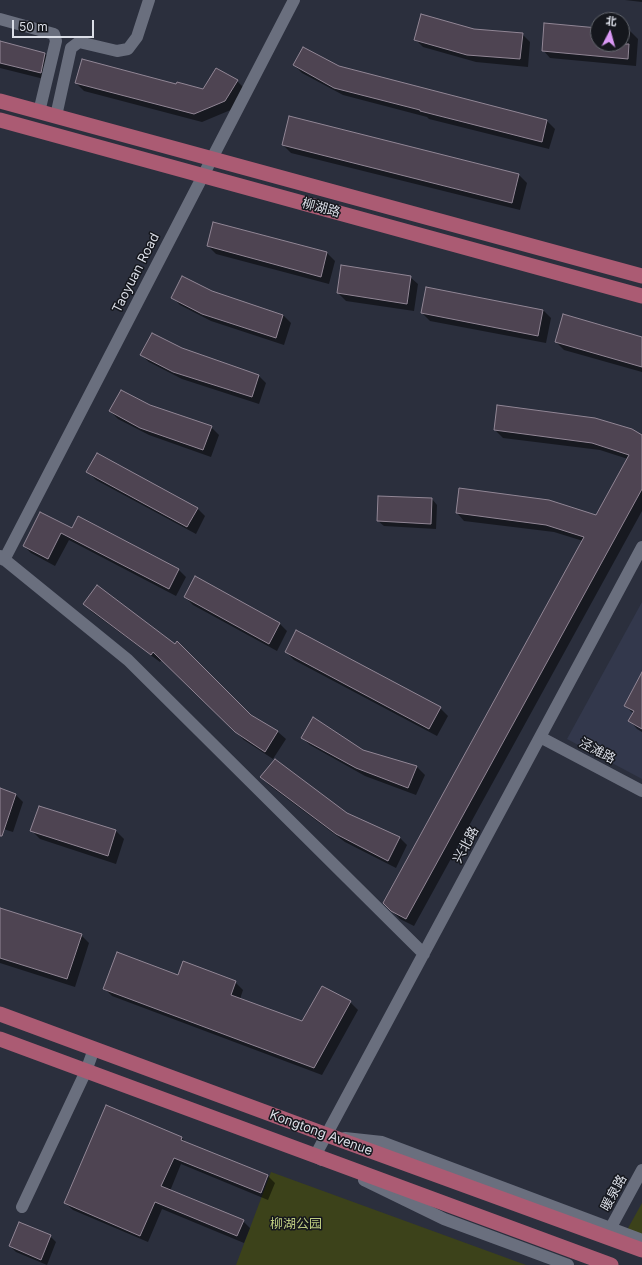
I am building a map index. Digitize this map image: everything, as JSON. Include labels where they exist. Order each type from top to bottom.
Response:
[{"type":"main road","name":"柳湖路","points":[[0,101],[642,276]]},
{"type":"main road","name":"柳湖路","points":[[0,120],[642,296]]},
{"type":"main road","name":"Kongtong Avenue","points":[[0,1014],[642,1250]]},
{"type":"main road","name":"Kongtong Avenue","points":[[0,1039],[611,1265]]},
{"type":"street","points":[[56,116],[71,48],[79,42],[116,51],[128,48],[137,37],[149,0]]},
{"type":"street","name":"Taoyuan Road","points":[[2,558],[294,0]]},
{"type":"street","points":[[0,19],[54,34],[56,41],[39,112]]},
{"type":"street","name":"兴北路","points":[[315,1156],[642,547]]},
{"type":"street","points":[[2,558],[128,660],[424,954]]},
{"type":"street","name":"泾滩路","points":[[540,737],[642,791]]},
{"type":"street","points":[[22,1207],[86,1071],[94,1049]]},
{"type":"street","points":[[327,1135],[382,1142],[642,1240]]},
{"type":"street","points":[[315,1156],[444,1219],[568,1265]]},
{"type":"street","name":"暖泉路","points":[[610,1229],[642,1170]]},
{"type":"shaded area","points":[[642,602],[642,779],[567,739]]},
{"type":"green space","name":"柳湖公园","points":[[271,1172],[526,1265],[236,1265]]},
{"type":"green space","points":[[642,1203],[642,1236],[627,1230]]},
{"type":"building","points":[[421,14],[474,29],[523,33],[520,59],[467,55],[414,40]]},
{"type":"building","points":[[544,23],[590,27],[590,52],[628,52],[628,59],[542,51]]},
{"type":"building","points":[[0,41],[45,53],[41,73],[0,63]]},
{"type":"building","points":[[303,47],[339,66],[547,120],[542,142],[334,88],[293,65]]},
{"type":"building","points":[[82,59],[176,84],[177,82],[203,89],[216,68],[238,80],[225,101],[194,114],[75,83]]},
{"type":"building","points":[[289,116],[519,174],[512,203],[282,145]]},
{"type":"building","points":[[213,222],[327,252],[321,277],[207,246]]},
{"type":"building","points":[[341,265],[411,276],[407,304],[337,293]]},
{"type":"building","points":[[182,276],[212,291],[283,315],[276,338],[202,314],[171,298]]},
{"type":"building","points":[[426,287],[543,310],[538,336],[421,313]]},
{"type":"building","points":[[563,314],[642,337],[642,367],[555,342]]},
{"type":"building","points":[[152,333],[182,348],[259,375],[252,397],[173,372],[140,355]]},
{"type":"building","points":[[121,390],[150,405],[212,426],[203,450],[140,428],[109,411]]},
{"type":"building","points":[[497,405],[595,418],[632,429],[642,435],[642,489],[406,919],[391,911],[383,903],[584,537],[546,525],[456,513],[459,488],[549,500],[596,515],[629,455],[592,443],[494,430]]},
{"type":"building","points":[[97,453],[198,508],[187,527],[86,472]]},
{"type":"building","points":[[378,496],[432,498],[431,524],[377,521]]},
{"type":"building","points":[[40,512],[72,528],[78,516],[179,569],[169,589],[61,533],[48,559],[23,546]]},
{"type":"building","points":[[195,576],[280,623],[269,644],[184,597]]},
{"type":"building","points":[[97,585],[175,644],[177,641],[251,715],[278,731],[265,752],[235,732],[153,652],[151,655],[83,604]]},
{"type":"building","points":[[296,630],[441,707],[429,729],[285,652]]},
{"type":"building","points":[[642,672],[642,729],[628,721],[634,711],[624,706]]},
{"type":"building","points":[[313,717],[363,750],[417,766],[408,788],[356,768],[301,738]]},
{"type":"building","points":[[275,759],[347,813],[400,837],[388,861],[336,834],[260,777]]},
{"type":"building","points":[[0,788],[16,794],[2,836],[0,836]]},
{"type":"building","points":[[39,806],[116,830],[108,856],[30,831]]},
{"type":"building","points":[[0,908],[82,934],[67,979],[0,958]]},
{"type":"building","points":[[117,952],[178,975],[183,961],[236,981],[231,995],[302,1021],[322,986],[351,1001],[314,1068],[103,989]]},
{"type":"building","points":[[106,1105],[182,1137],[181,1140],[268,1175],[261,1193],[174,1158],[161,1186],[244,1220],[237,1236],[155,1202],[140,1236],[64,1203]]},
{"type":"building","points":[[19,1222],[51,1235],[41,1260],[9,1246]]}]
